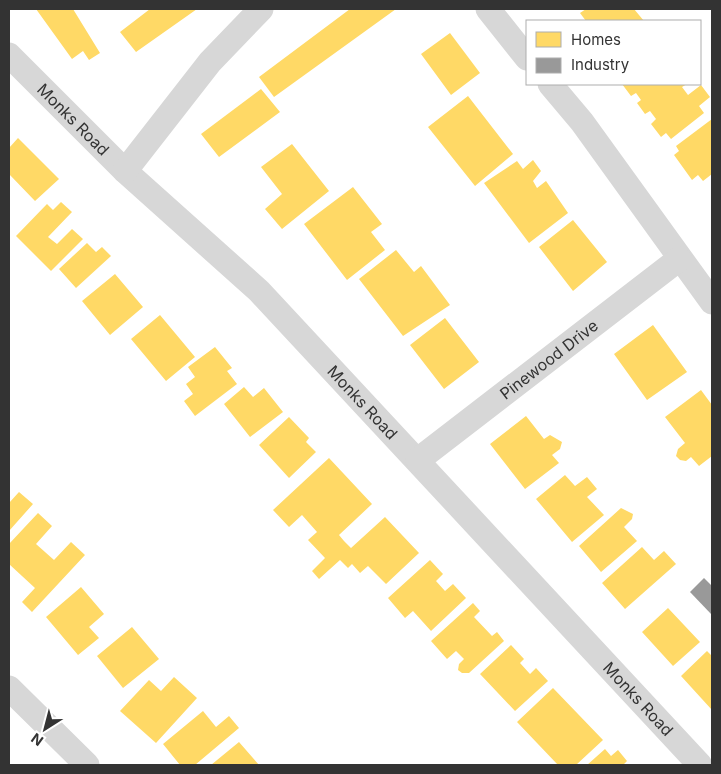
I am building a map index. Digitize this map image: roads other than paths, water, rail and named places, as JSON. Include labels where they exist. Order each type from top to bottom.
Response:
[{"type":"street","points":[[125,171],[210,62],[261,9]]},
{"type":"street","points":[[488,9],[526,57]]},
{"type":"street","name":"Monks Road","points":[[9,55],[125,171],[258,291],[418,460],[700,765]]},
{"type":"street","points":[[551,85],[582,122],[679,259],[712,302]]},
{"type":"street","name":"Pinewood Drive","points":[[418,460],[679,259]]},
{"type":"street","points":[[9,688],[87,765]]}]
